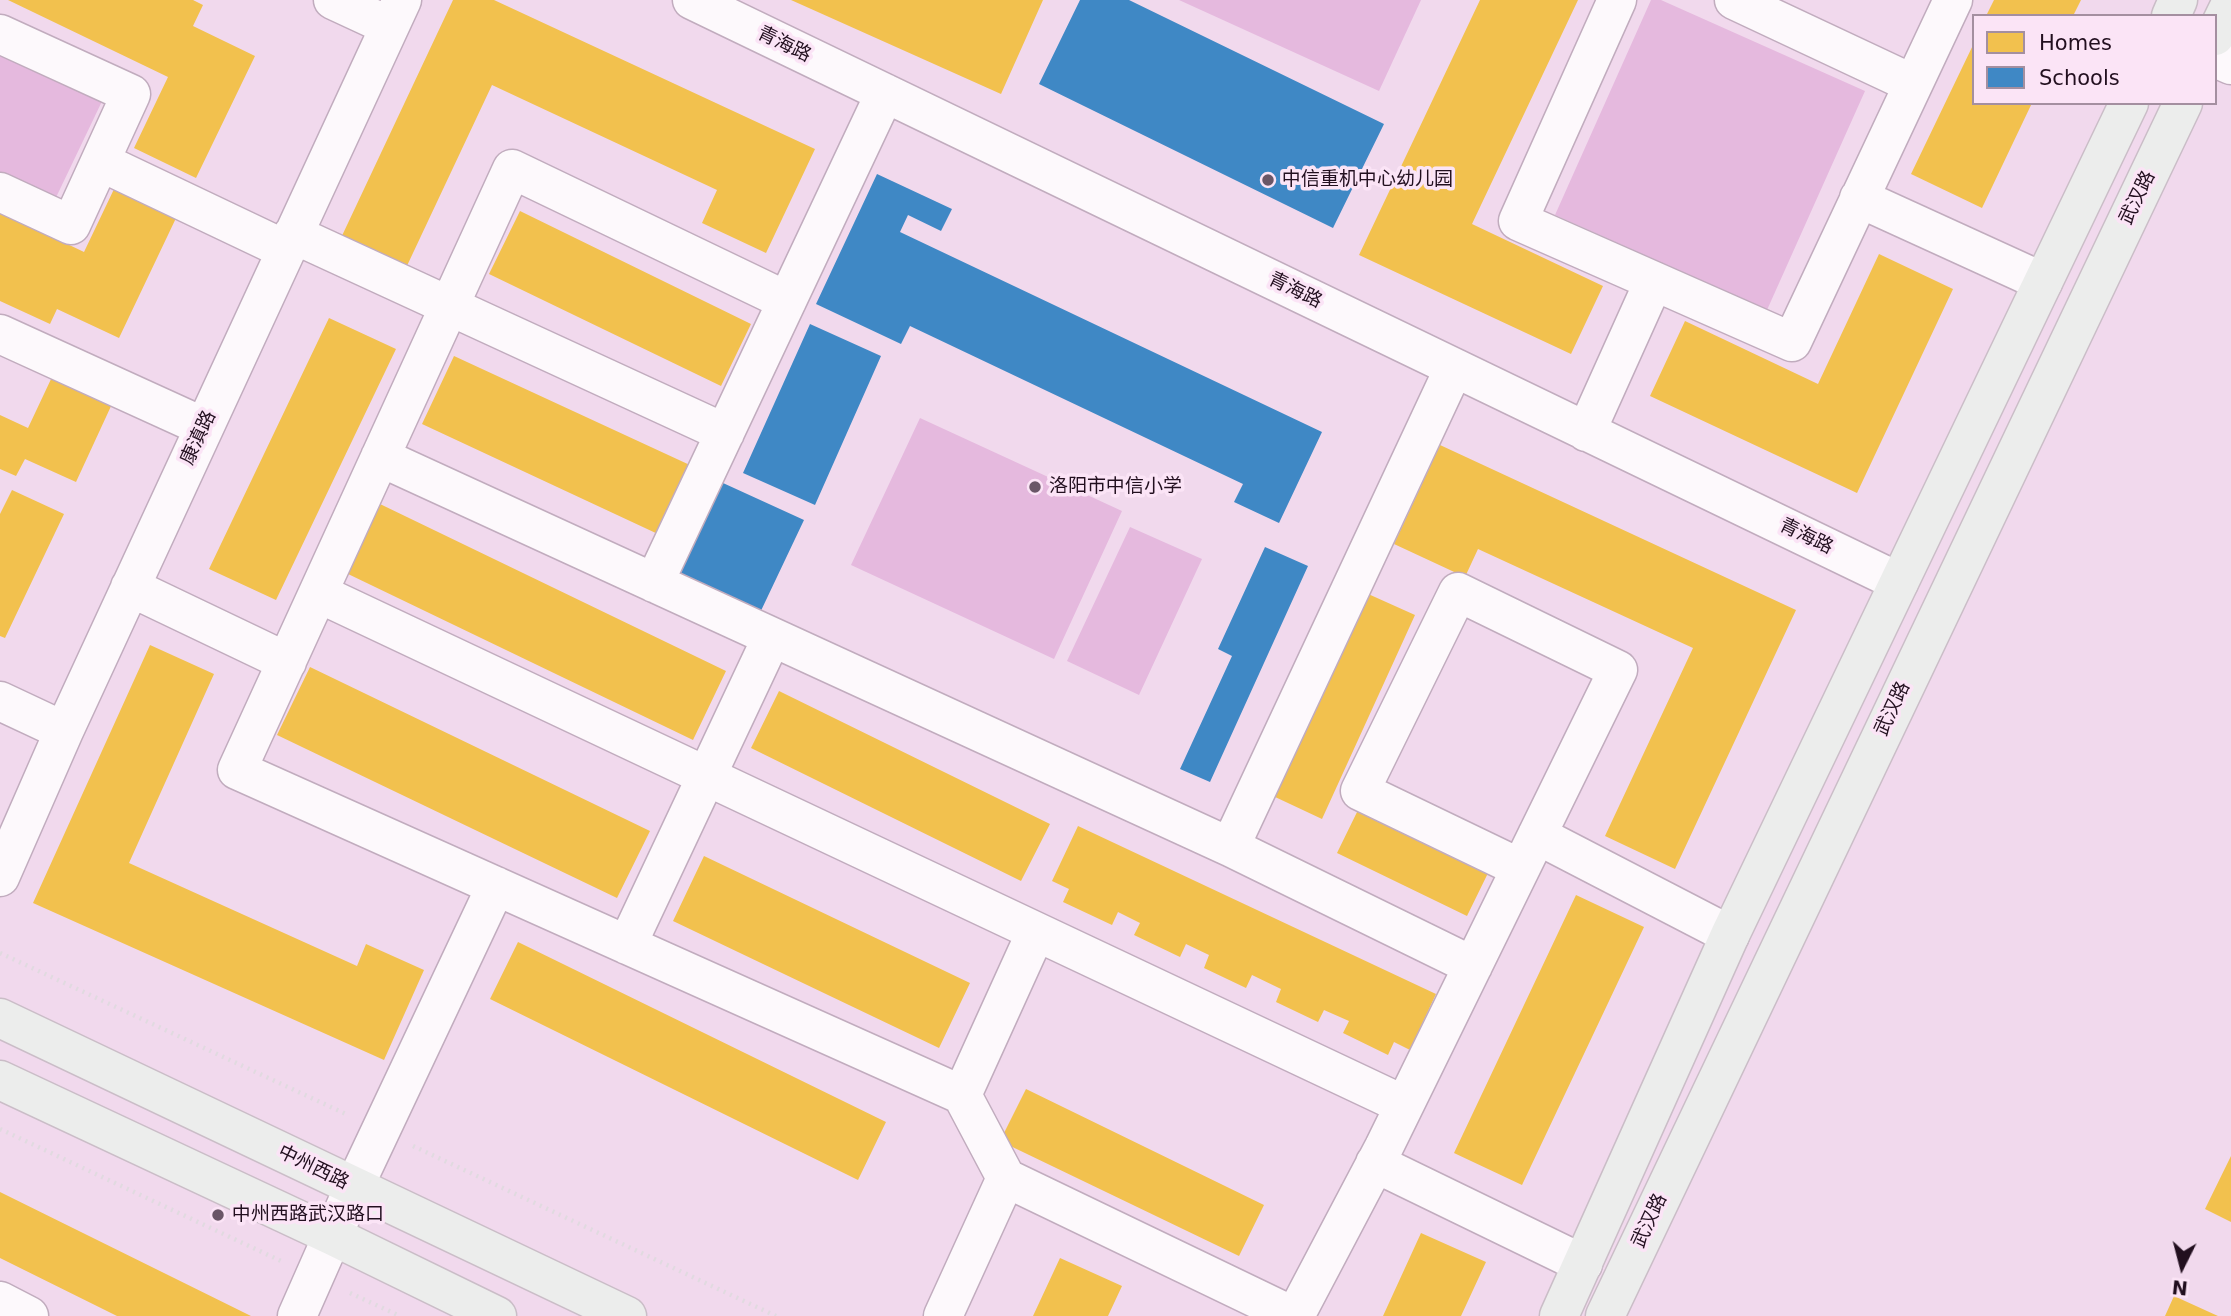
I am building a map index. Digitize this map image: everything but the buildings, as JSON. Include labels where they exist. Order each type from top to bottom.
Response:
[{"type":"main road","points":[[2217,32],[2231,3]]},
{"type":"main road","points":[[1559,1316],[1730,935],[2128,105]]},
{"type":"main road","name":"武汉路","points":[[1605,1316],[2182,105]]},
{"type":"main road","name":"中州西路","points":[[0,1018],[627,1316]]},
{"type":"main road","points":[[0,1080],[497,1316]]},
{"type":"street","points":[[333,0],[384,11]]},
{"type":"street","name":"青海路","points":[[692,0],[740,11],[886,93],[1899,582]]},
{"type":"street","points":[[1617,0],[1518,220],[1792,342],[1953,0]]},
{"type":"street","points":[[1734,0],[1913,83]]},
{"type":"street","name":"康滇路","points":[[0,877],[53,727],[194,422],[281,242],[384,11]]},
{"type":"street","points":[[0,34],[131,94],[71,225],[0,192]]},
{"type":"street","points":[[654,583],[886,93]]},
{"type":"street","points":[[100,162],[281,242],[450,306],[725,433]]},
{"type":"street","points":[[787,301],[512,169],[237,770],[962,1095],[1006,1178],[1294,1316],[1375,1163],[1618,670],[1458,592],[1360,791],[1520,868]]},
{"type":"street","points":[[1859,198],[2043,282]]},
{"type":"street","points":[[1586,432],[1654,281]]},
{"type":"street","points":[[0,334],[194,422]]},
{"type":"street","points":[[1230,847],[1454,368]]},
{"type":"street","name":"康滇路","points":[[0,815],[53,727],[130,587],[194,422]]},
{"type":"street","points":[[380,457],[1230,847],[1473,966]]},
{"type":"street","points":[[130,587],[287,662]]},
{"type":"street","points":[[318,593],[1404,1105]]},
{"type":"street","points":[[627,945],[772,637]]},
{"type":"street","points":[[0,701],[53,727]]},
{"type":"street","points":[[1537,835],[1730,935]]},
{"type":"street","points":[[297,1316],[354,1187],[496,886]]},
{"type":"street","points":[[962,1095],[1036,932]]},
{"type":"street","points":[[1375,1163],[1583,1264]]},
{"type":"street","points":[[943,1316],[1006,1178]]},
{"type":"street","points":[[0,1301],[29,1316]]},
{"type":"path","points":[[0,1129],[400,1316]]},
{"type":"shaded area","points":[[1179,0],[1421,0],[1379,91]]},
{"type":"shaded area","points":[[1651,0],[1661,0],[1865,91],[1767,310],[1555,215]]},
{"type":"shaded area","points":[[0,45],[105,95],[50,210],[0,186]]},
{"type":"shaded area","points":[[920,418],[1122,511],[1054,659],[851,565]]},
{"type":"shaded area","points":[[1130,527],[1202,559],[1139,695],[1067,661]]},
{"type":"place","name":"中信重机中心幼儿园","points":[[1268,180]]},
{"type":"place","name":"洛阳市中信小学","points":[[1035,487]]},
{"type":"place","name":"中州西路武汉路口","points":[[218,1215]]}]
